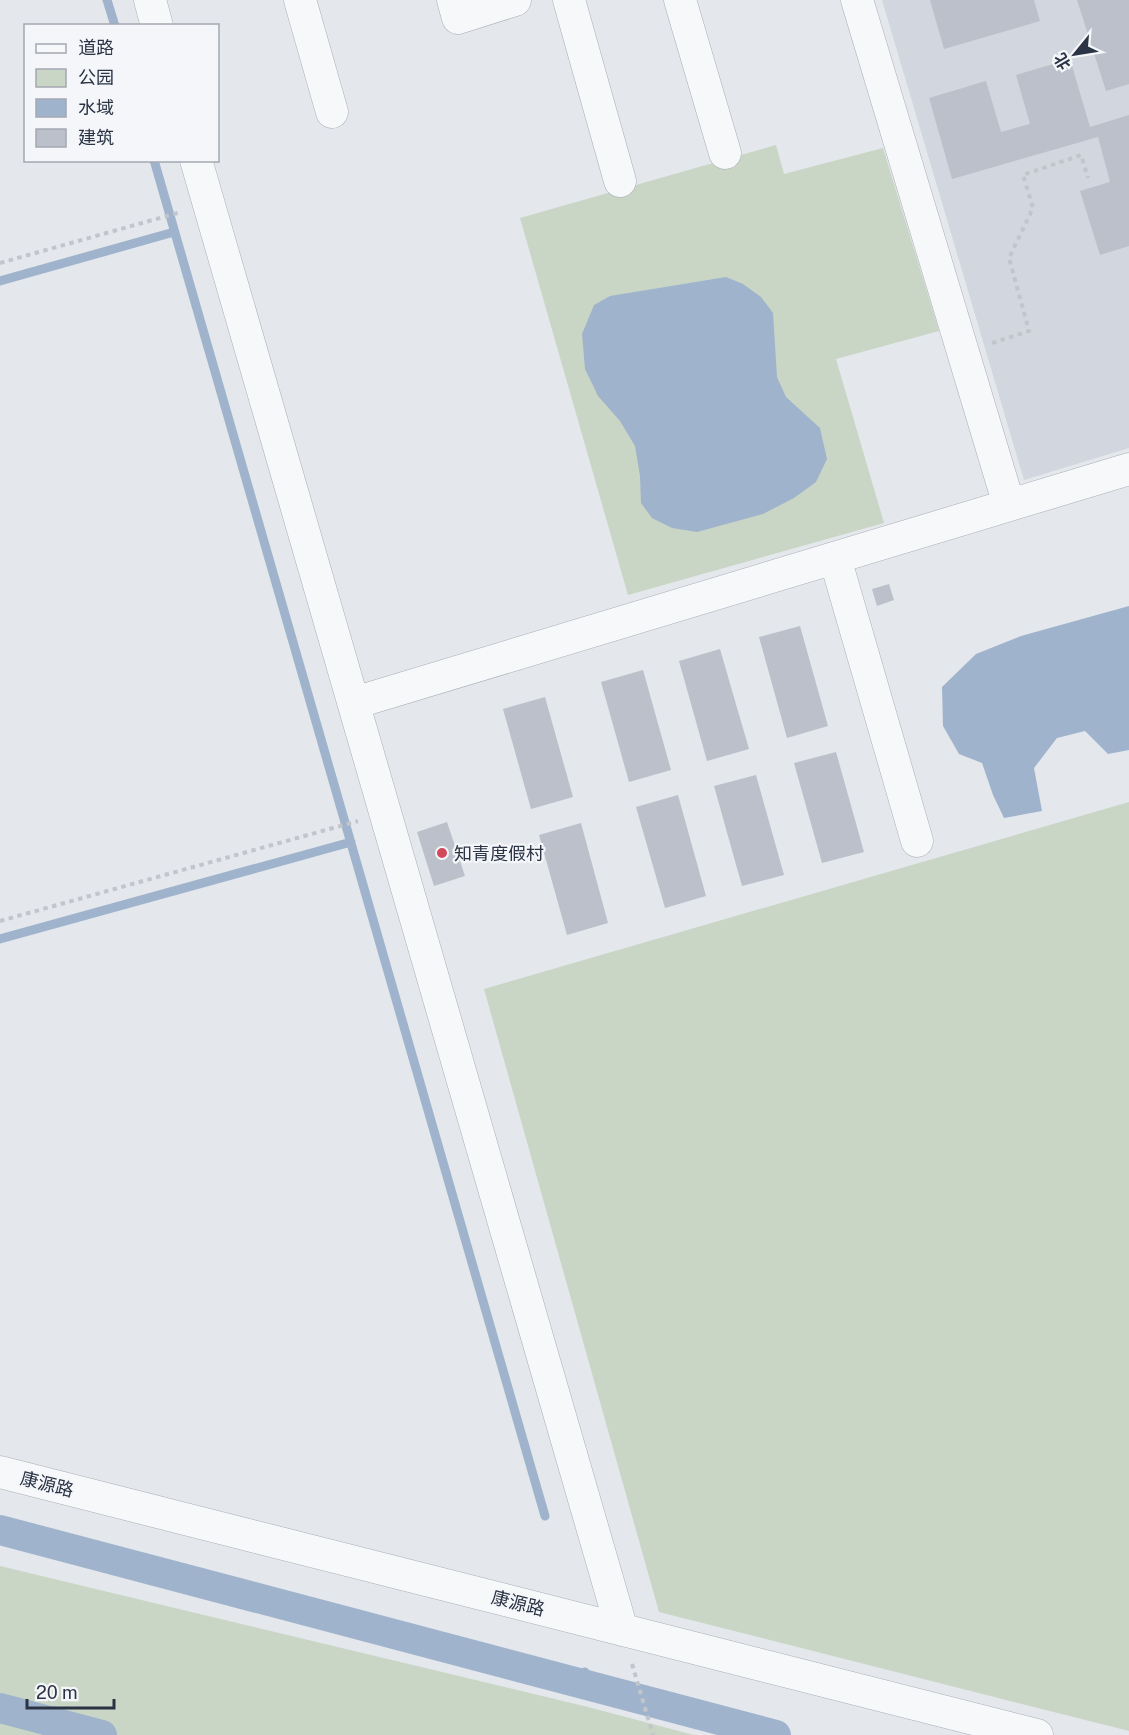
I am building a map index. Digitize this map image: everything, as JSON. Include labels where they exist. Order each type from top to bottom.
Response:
[{"type":"street","points":[[150,0],[156,24]]},
{"type":"street","points":[[300,0],[332,112]]},
{"type":"street","points":[[453,0],[458,18],[515,0]]},
{"type":"street","points":[[569,0],[620,181]]},
{"type":"street","points":[[680,0],[725,153]]},
{"type":"street","points":[[857,0],[1009,505]]},
{"type":"street","points":[[197,162],[626,1642]]},
{"type":"street","points":[[354,703],[1129,469]]},
{"type":"street","points":[[835,558],[916,841]]},
{"type":"street","name":"康源路","points":[[0,1472],[626,1642],[1037,1735]]},
{"type":"path","points":[[963,352],[1029,331],[1009,258],[1033,208],[1023,175],[1081,155],[1088,178]]},
{"type":"path","points":[[0,263],[183,212]]},
{"type":"path","points":[[0,921],[359,821]]},
{"type":"path","points":[[626,1642],[653,1735]]},
{"type":"shaded area","points":[[882,0],[1129,0],[1129,448],[1024,480]]},
{"type":"green space","points":[[776,145],[784,174],[883,148],[939,331],[836,359],[884,523],[628,595],[520,218]]},
{"type":"green space","points":[[1129,802],[1129,1731],[659,1612],[484,989]]},
{"type":"green space","points":[[0,1566],[588,1707],[694,1735],[0,1735]]},
{"type":"water","points":[[726,277],[743,284],[761,297],[773,313],[777,377],[786,397],[820,428],[827,459],[816,482],[794,498],[763,514],[697,532],[672,528],[652,518],[641,503],[640,476],[635,446],[620,421],[598,396],[585,369],[582,334],[594,305],[610,296]]},
{"type":"water","points":[[1129,606],[1129,750],[1108,754],[1085,731],[1057,738],[1034,768],[1042,811],[1004,818],[982,763],[959,754],[943,726],[942,687],[976,654],[1021,636]]},
{"type":"building","points":[[930,0],[1034,0],[1040,21],[944,49]]},
{"type":"building","points":[[1077,0],[1129,0],[1129,84],[1106,91]]},
{"type":"building","points":[[1070,59],[1090,127],[1129,115],[1129,246],[1100,255],[1080,191],[1110,182],[1098,137],[952,179],[929,98],[986,81],[1001,132],[1030,124],[1016,75]]},
{"type":"building","points":[[889,584],[894,600],[877,606],[872,589]]},
{"type":"building","points":[[800,626],[828,726],[787,738],[759,637]]},
{"type":"building","points":[[720,649],[749,749],[707,761],[679,661]]},
{"type":"building","points":[[643,670],[671,770],[629,782],[601,682]]},
{"type":"building","points":[[545,697],[573,797],[531,809],[503,709]]},
{"type":"building","points":[[836,752],[864,852],[822,863],[794,763]]},
{"type":"building","points":[[756,775],[784,875],[742,886],[714,786]]},
{"type":"building","points":[[678,795],[706,896],[665,908],[636,807]]},
{"type":"building","points":[[447,822],[465,876],[434,886],[417,832]]},
{"type":"building","points":[[581,823],[608,923],[567,935],[539,835]]},
{"type":"waterway","points":[[107,0],[114,24]]},
{"type":"waterway","points":[[155,162],[545,1516]]},
{"type":"waterway","points":[[0,281],[174,232]]},
{"type":"waterway","points":[[0,939],[351,842]]},
{"type":"waterway","points":[[0,1530],[776,1735]]},
{"type":"waterway","points":[[585,1672],[588,1685]]},
{"type":"waterway","points":[[0,1708],[102,1735]]},
{"type":"place","name":"知青度假村","points":[[442,853]]}]
